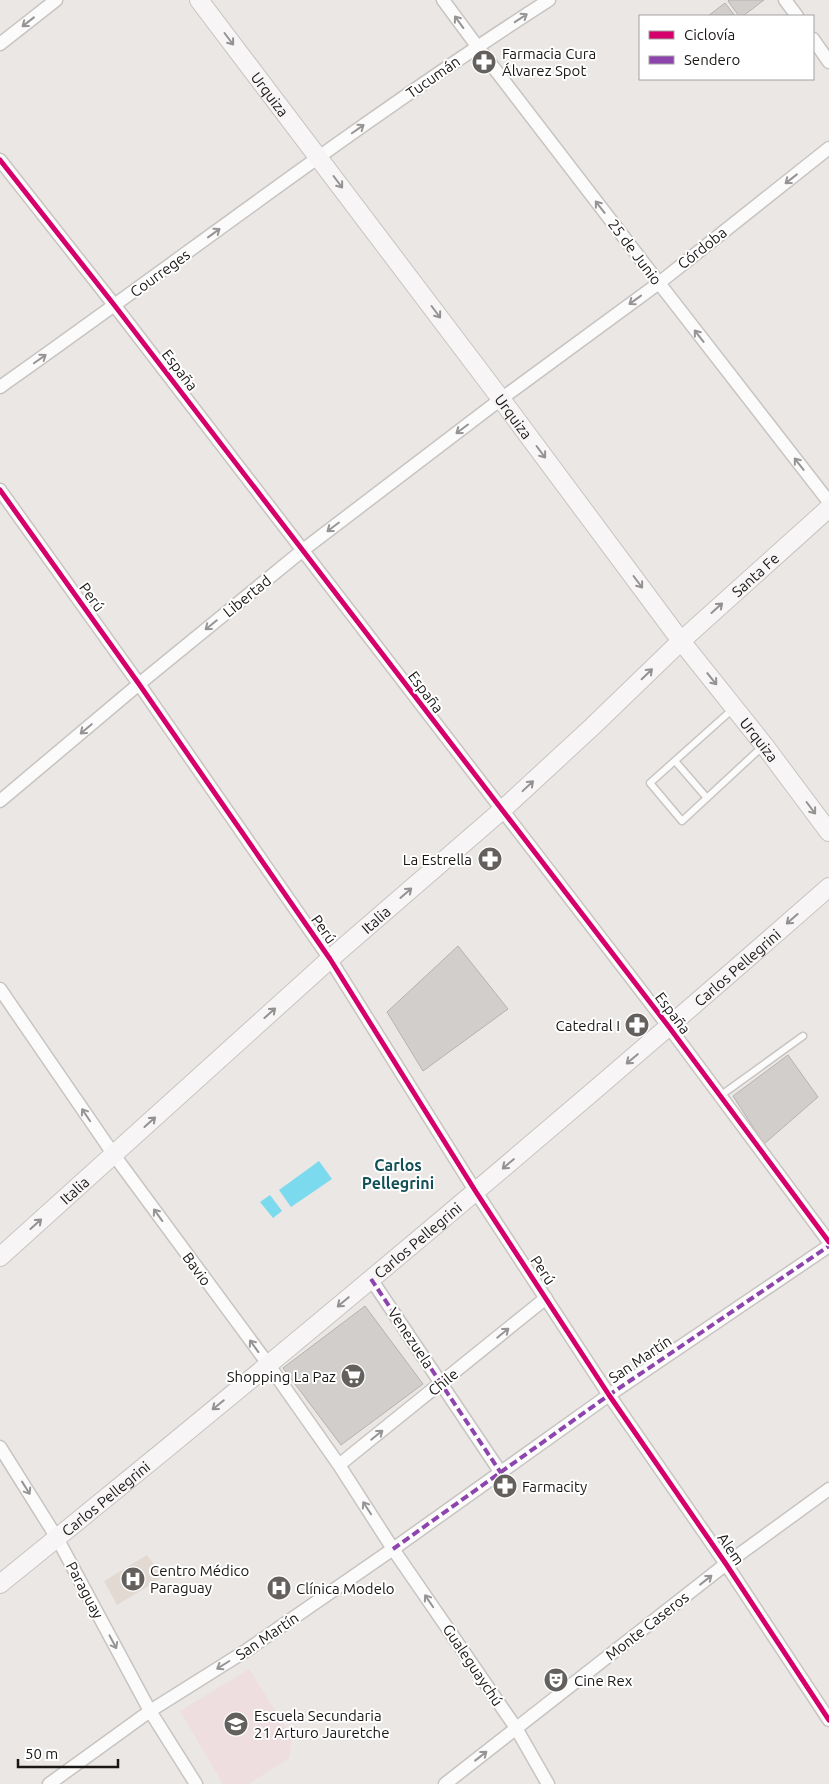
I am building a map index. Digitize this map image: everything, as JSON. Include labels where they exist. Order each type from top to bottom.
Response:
[{"type":"street","points":[[0,44],[56,0]]},
{"type":"street","name":"Urquiza","points":[[200,0],[681,641],[764,745],[829,832]]},
{"type":"street","name":"25 de Junio","points":[[443,0],[658,283],[829,502]]},
{"type":"street","name":"Tucumán","points":[[318,156],[477,46],[549,0]]},
{"type":"street","points":[[785,0],[795,15]]},
{"type":"street","points":[[814,40],[829,62]]},
{"type":"street","name":"Córdoba","points":[[501,399],[658,283],[829,148]]},
{"type":"street","name":"Courreges","points":[[0,387],[115,306],[318,156]]},
{"type":"street","name":"España","points":[[0,160],[115,306],[501,811],[669,1027],[829,1242]]},
{"type":"street","name":"Libertad","points":[[0,800],[303,550],[501,399]]},
{"type":"street","name":"Perú","points":[[0,490],[139,684],[330,959],[476,1192],[609,1395]]},
{"type":"street","name":"Santa Fe","points":[[681,641],[829,508]]},
{"type":"street","name":"Italia","points":[[0,1256],[330,959],[501,811],[681,641]]},
{"type":"street","name":"Carlos Pellegrini","points":[[0,1584],[476,1192],[829,887]]},
{"type":"street","name":"Bavio","points":[[0,989],[114,1155],[268,1364],[339,1465],[394,1549]]},
{"type":"street","name":"San Martín","points":[[48,1784],[150,1711],[247,1650],[394,1549],[609,1395],[829,1246]]},
{"type":"street","name":"Venezuela","points":[[371,1279],[501,1473]]},
{"type":"street","name":"Chile","points":[[339,1465],[546,1298]]},
{"type":"street","name":"Alem","points":[[609,1395],[726,1564],[829,1720]]},
{"type":"street","name":"Paraguay","points":[[0,1447],[57,1538],[150,1711],[196,1784]]},
{"type":"street","name":"Monte Caseros","points":[[445,1784],[726,1564],[829,1489]]},
{"type":"street","name":"Gualeguaychú","points":[[394,1549],[516,1728],[548,1784]]},
{"type":"lane","points":[[734,707],[650,783],[682,821],[764,745]]},
{"type":"lane","points":[[675,761],[707,798]]},
{"type":"lane","points":[[720,1096],[803,1036]]},
{"type":"shaded area","name":"Centro Médico Paraguay","points":[[147,1555],[163,1577],[117,1605],[104,1581]]},
{"type":"shaded area","name":"Escuela Secundaria 21 Arturo Jauretche","points":[[249,1669],[292,1737],[289,1758],[249,1784],[223,1784],[180,1711]]},
{"type":"water","points":[[319,1161],[332,1179],[291,1207],[279,1190]]},
{"type":"water","points":[[270,1195],[282,1211],[273,1218],[260,1202]]},
{"type":"building","points":[[764,0],[744,15],[738,15],[728,1]]},
{"type":"building","points":[[725,3],[734,15],[709,15]]},
{"type":"building","points":[[458,946],[508,1009],[423,1071],[387,1012]]},
{"type":"building","points":[[788,1055],[818,1097],[764,1144],[733,1096]]},
{"type":"building","name":"Shopping La Paz","points":[[365,1306],[423,1384],[341,1445],[283,1368]]},
{"type":"marked path","points":[[393,1549],[609,1395],[829,1246]]},
{"type":"marked path","points":[[371,1279],[501,1473]]},
{"type":"cycle path","points":[[0,160],[115,306],[669,1027],[829,1242]]},
{"type":"cycle path","points":[[0,490],[139,684],[330,959],[476,1192],[609,1395],[726,1564],[829,1720]]},
{"type":"place","name":"Farmacia Cura Álvarez Spot","points":[[484,62]]},
{"type":"place","name":"La Estrella","points":[[490,859]]},
{"type":"place","name":"Catedral I","points":[[637,1025]]},
{"type":"place","name":"Shopping La Paz","points":[[353,1376]]},
{"type":"place","name":"Farmacity","points":[[505,1486]]},
{"type":"place","name":"Centro Médico Paraguay","points":[[133,1579]]},
{"type":"place","name":"Clínica Modelo","points":[[279,1588]]},
{"type":"place","name":"Cine Rex","points":[[556,1680]]},
{"type":"place","name":"Escuela Secundaria 21 Arturo Jauretche","points":[[236,1724]]},
{"type":"district","name":"Carlos Pellegrini","points":[[398,1174]]}]
